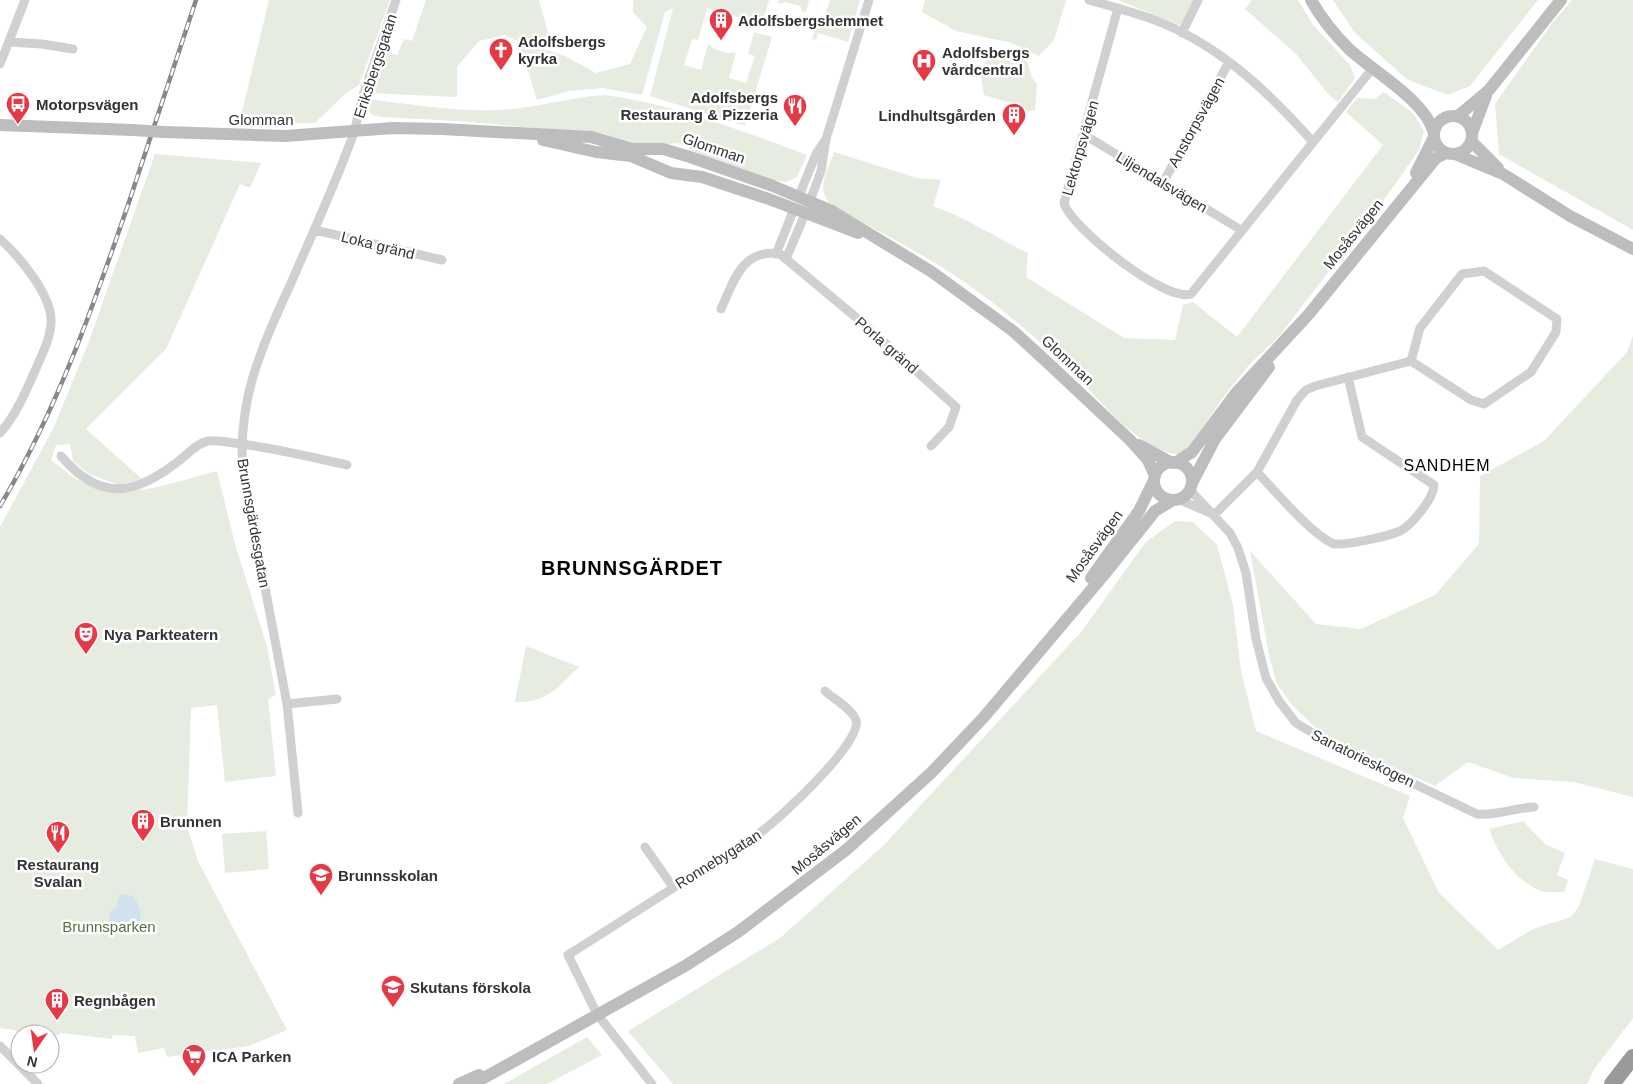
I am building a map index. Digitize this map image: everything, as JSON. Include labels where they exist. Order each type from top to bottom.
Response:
[{"type":"highway","points":[[1612,1084],[1633,1057]]},
{"type":"main road","points":[[1311,0],[1338,37],[1372,69],[1413,102],[1428,118],[1436,144],[1450,154],[1503,174],[1570,216],[1633,249]]},
{"type":"main road","points":[[1434,135],[1441,120],[1454,116],[1489,90],[1561,0]]},
{"type":"main road","points":[[1450,154],[1467,149],[1489,90]]},
{"type":"main road","points":[[1413,102],[1467,122],[1472,137],[1503,174]]},
{"type":"main road","name":"Glomman","points":[[0,125],[259,136],[354,133],[393,128],[475,130],[522,135],[592,137],[632,148],[672,150],[805,198],[832,211],[932,272],[1013,331],[1113,423],[1148,460],[1155,478]]},
{"type":"main road","name":"Glomman","points":[[522,135],[596,152],[631,156],[644,160],[664,171],[702,177],[881,242]]},
{"type":"main road","name":"Mosåsvägen","points":[[1403,197],[1434,135]]},
{"type":"main road","name":"Mosåsvägen","points":[[1191,487],[1215,439],[1309,314],[1436,158],[1450,154]]},
{"type":"main road","points":[[800,211],[805,198]]},
{"type":"main road","name":"Mosåsvägen","points":[[1173,463],[1192,452],[1236,393],[1309,314]]},
{"type":"main road","name":"Glomman","points":[[1130,440],[1173,463]]},
{"type":"main road","points":[[1173,463],[1188,470],[1191,487],[1175,500],[1165,498],[1158,492],[1155,478],[1162,466],[1173,463]]},
{"type":"main road","name":"Mosåsvägen","points":[[1117,551],[1155,478]]},
{"type":"main road","name":"Mosåsvägen","points":[[472,1084],[678,970],[738,932],[846,850],[931,773],[984,717],[1117,551],[1155,511],[1175,500]]},
{"type":"main road","name":"Mosåsvägen","points":[[459,1084],[507,1064]]},
{"type":"street","points":[[0,64],[25,0]]},
{"type":"street","name":"Eriksbergsgatan","points":[[354,133],[363,95],[396,0]]},
{"type":"street","points":[[805,198],[816,154],[826,139],[869,0]]},
{"type":"street","points":[[1089,0],[1153,20],[1182,33],[1229,62],[1256,82],[1313,142]]},
{"type":"street","points":[[1182,33],[1198,0]]},
{"type":"street","name":"Lektorpsvägen","points":[[1118,8],[1066,189],[1066,208],[1092,237],[1119,261],[1177,295],[1191,294],[1372,69]]},
{"type":"street","points":[[9,42],[42,44],[56,48],[73,49]]},
{"type":"street","name":"Anstorpsvägen","points":[[1164,182],[1229,62]]},
{"type":"street","name":"Brunnsgärdesgatan","points":[[298,812],[287,704],[243,471],[241,444],[245,405],[258,356],[314,230],[354,133]]},
{"type":"street","name":"Liljendalsvägen","points":[[1083,134],[1241,230]]},
{"type":"street","points":[[721,309],[742,265],[755,257],[768,253],[781,256],[800,211]]},
{"type":"street","name":"Loka gränd","points":[[314,230],[442,260]]},
{"type":"street","points":[[0,239],[14,252],[44,294],[51,320],[48,340],[31,380],[12,417],[0,433]]},
{"type":"street","name":"Porla gränd","points":[[781,256],[864,324],[956,407],[949,427],[931,446]]},
{"type":"street","points":[[1175,500],[1214,515],[1257,472],[1297,400],[1306,390],[1315,386],[1410,361],[1470,400],[1484,404],[1531,372],[1556,332],[1557,319],[1484,270],[1462,274],[1420,328],[1410,361]]},
{"type":"street","points":[[1257,472],[1328,541],[1338,544],[1402,530],[1429,501],[1434,491],[1434,485],[1362,437],[1348,377]]},
{"type":"street","points":[[61,456],[71,468],[93,484],[127,489],[154,480],[196,446],[206,442],[219,441],[270,447],[348,466]]},
{"type":"street","name":"Sanatorieskogen","points":[[1191,487],[1230,532],[1238,548],[1246,573],[1256,639],[1266,678],[1279,701],[1296,723],[1332,745],[1477,814],[1493,816],[1515,808],[1534,806]]},
{"type":"street","name":"Ronnebygatan","points":[[597,1014],[568,955],[779,818],[818,779],[856,729],[856,721],[851,713],[825,692]]},
{"type":"street","points":[[287,704],[336,698]]},
{"type":"street","points":[[645,847],[673,887]]},
{"type":"street","points":[[597,1014],[652,1084]]},
{"type":"street","points":[[0,1046],[38,1084]]},
{"type":"green space","points":[[269,0],[390,0],[359,85],[344,95],[315,123],[239,124]]},
{"type":"green space","points":[[426,0],[539,0],[550,39],[534,38],[531,45],[565,56],[596,73],[630,64],[647,27],[633,12],[633,0],[769,0],[762,24],[707,8],[698,40],[692,39],[684,65],[701,70],[708,44],[715,49],[728,53],[736,52],[729,78],[746,83],[755,56],[748,54],[754,32],[772,37],[745,126],[650,96],[673,8],[665,12],[642,95],[603,88],[569,91],[537,100],[519,42],[505,35],[479,41],[457,67],[457,97],[370,93],[385,52],[397,55],[404,39],[412,41]]},
{"type":"green space","points":[[779,0],[809,0],[806,12],[802,11],[800,6],[786,2],[778,4]]},
{"type":"green space","points":[[830,0],[860,0],[848,42],[818,33],[816,40],[812,39],[818,18],[824,19]]},
{"type":"green space","points":[[925,0],[1066,1],[1054,40],[1039,56],[1012,43],[956,31],[922,12]]},
{"type":"green space","points":[[1118,0],[1195,0],[1182,26]]},
{"type":"green space","points":[[1252,0],[1298,0],[1313,25],[1350,65],[1355,78],[1338,102],[1330,96],[1296,54],[1245,9]]},
{"type":"green space","points":[[1333,0],[1538,0],[1470,86],[1448,95],[1408,80],[1355,33]]},
{"type":"green space","points":[[1572,0],[1633,0],[1633,230],[1499,154],[1495,104],[1553,22]]},
{"type":"green space","points":[[1011,52],[1024,57],[1031,75],[1037,84],[1035,110],[1018,114],[1010,103],[984,95],[981,77],[984,64],[993,56]]},
{"type":"green space","points":[[1384,92],[1413,113],[1424,131],[1419,150],[1391,190],[1280,335],[1249,365],[1221,400],[1192,444],[1181,455],[1164,451],[1131,431],[1061,361],[985,297],[935,263],[829,203],[823,191],[824,179],[834,152],[917,178],[941,180],[933,206],[958,216],[1028,253],[1026,277],[1124,338],[1175,340],[1183,305],[1193,302],[1237,337],[1383,145],[1346,112],[1357,98],[1374,99]]},
{"type":"green space","points":[[605,95],[631,99],[682,112],[807,155],[797,177],[786,182],[765,179],[706,157],[678,143],[641,147],[597,134],[458,121],[383,117],[372,115],[366,107],[367,99],[449,109],[498,110],[525,108]]},
{"type":"green space","name":"Brunnsparken","points":[[155,154],[261,163],[250,188],[240,184],[166,349],[86,429],[142,479],[119,485],[89,474],[73,461],[70,444],[56,445],[51,460],[82,482],[115,491],[132,491],[167,485],[217,471],[235,544],[267,647],[276,695],[268,699],[276,776],[225,782],[217,705],[191,708],[187,827],[198,861],[287,1030],[249,1046],[167,1057],[164,1048],[138,1053],[135,1036],[113,1035],[112,1039],[60,1034],[60,1024],[10,1024],[10,1029],[0,1028],[0,527],[54,427],[88,344]]},
{"type":"green space","points":[[1633,336],[1633,797],[1574,782],[1514,778],[1468,762],[1435,786],[1324,736],[1292,705],[1277,684],[1269,655],[1250,551],[1316,624],[1361,629],[1435,595],[1479,544],[1480,476],[1544,441],[1627,352]]},
{"type":"green space","points":[[1175,521],[1193,522],[1217,545],[1233,605],[1241,671],[1256,731],[1410,796],[1403,818],[1439,893],[1498,950],[1533,929],[1571,917],[1579,906],[1595,859],[1633,869],[1633,1018],[1595,1068],[1587,1084],[673,1084],[628,1031],[780,938],[884,845],[1081,632],[1146,542]]},
{"type":"green space","points":[[526,646],[579,667],[558,688],[544,697],[526,702],[515,702]]},
{"type":"green space","points":[[1523,821],[1545,844],[1565,853],[1557,875],[1568,880],[1564,892],[1543,892],[1531,886],[1515,873],[1502,857],[1489,829]]},
{"type":"green space","points":[[266,831],[269,869],[225,873],[222,834]]},
{"type":"green space","points":[[587,1037],[602,1055],[547,1084],[504,1084]]},
{"type":"water","points":[[120,894],[133,896],[140,911],[141,918],[139,924],[129,931],[112,930],[109,921],[110,912],[116,907]]},
{"type":"railway","points":[[0,506],[39,433],[87,319],[129,202],[196,0]]},
{"type":"place","name":"Adolfsbergshemmet","points":[[721,41]]},
{"type":"place","name":"Adolfsbergs kyrka","points":[[501,71]]},
{"type":"place","name":"Adolfsbergs vårdcentral","points":[[924,82]]},
{"type":"place","name":"Motorpsvägen","points":[[18,125]]},
{"type":"place","name":"Adolfsbergs Restaurang & Pizzeria","points":[[795,127]]},
{"type":"place","name":"Lindhultsgården","points":[[1014,136]]},
{"type":"place","name":"Nya Parkteatern","points":[[86,655]]},
{"type":"place","name":"Brunnen","points":[[143,842]]},
{"type":"place","name":"Restaurang Svalan","points":[[58,854]]},
{"type":"place","name":"Brunnsskolan","points":[[321,896]]},
{"type":"place","name":"Skutans förskola","points":[[393,1008]]},
{"type":"place","name":"Regnbågen","points":[[57,1021]]},
{"type":"place","name":"ICA Parken","points":[[194,1077]]},
{"type":"district","name":"SANDHEM","points":[[1447,465]]},
{"type":"district","name":"BRUNNSGÄRDET","points":[[632,568]]}]
